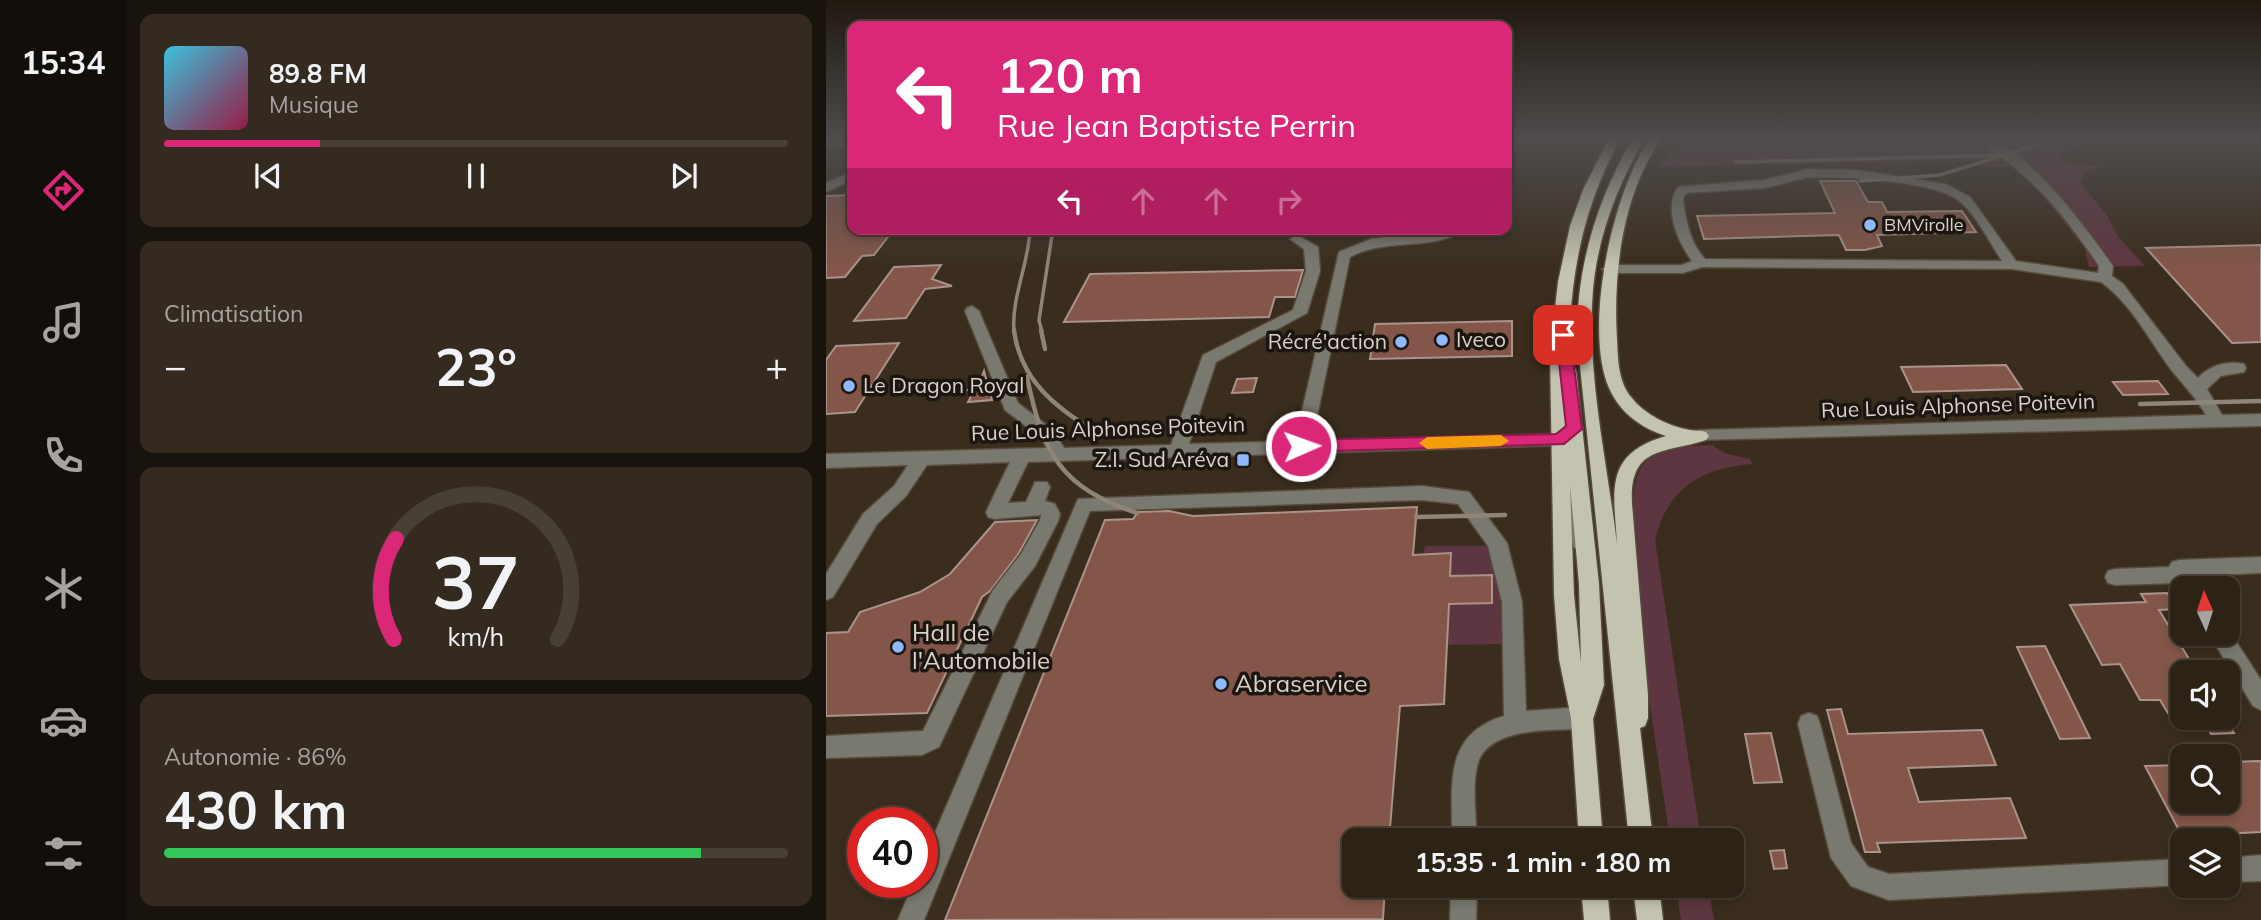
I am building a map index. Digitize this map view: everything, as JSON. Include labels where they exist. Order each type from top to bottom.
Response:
[{"type":"main road","points":[[1590,828],[1582,718],[1570,659],[1564,595],[1567,434],[1563,335],[1564,286],[1578,220],[1591,181]]},
{"type":"main road","points":[[1616,181],[1600,222],[1591,257],[1585,307],[1590,387],[1639,828]]},
{"type":"main road","points":[[1634,181],[1621,213],[1609,269],[1607,312],[1611,364],[1616,387],[1630,408],[1652,423],[1674,433],[1700,436]]},
{"type":"main road","points":[[1567,434],[1586,554],[1593,685],[1582,718]]},
{"type":"main road","points":[[1637,809],[1637,681],[1628,593],[1624,485],[1626,472],[1651,447],[1676,439],[1700,436]]},
{"type":"main road","points":[[1595,898],[1597,920]]},
{"type":"main road","points":[[1647,898],[1650,920]]},
{"type":"street","points":[[1701,262],[1694,256],[1678,210],[1677,198],[1682,190],[1765,184],[1774,181]]},
{"type":"street","points":[[1901,181],[1945,188],[1966,200],[2012,265]]},
{"type":"street","points":[[2040,181],[2052,193],[2106,266],[2105,278]]},
{"type":"street","points":[[1301,446],[1344,255],[1356,246],[1371,241],[1443,235]]},
{"type":"street","points":[[1178,450],[1209,359],[1300,313],[1313,271],[1311,247],[1297,239]]},
{"type":"street","points":[[1609,269],[1683,269],[1701,262],[1723,265],[2012,265],[2105,278],[2126,296],[2180,370],[2199,389],[2217,421]]},
{"type":"street","points":[[972,311],[1011,406],[1046,434],[1059,454]]},
{"type":"street","points":[[2199,389],[2206,376],[2226,368],[2238,368]]},
{"type":"street","name":"Rue Louis Alphonse Poitevin","points":[[1700,436],[2261,420]]},
{"type":"street","name":"Rue Louis Alphonse Poitevin","points":[[826,461],[1301,446],[1567,434]]},
{"type":"street","points":[[826,747],[922,744],[931,739],[1000,596],[1028,560],[1049,521],[1051,514],[1048,509],[995,512],[1023,454]]},
{"type":"street","points":[[826,591],[870,519],[900,491],[922,458]]},
{"type":"street","points":[[1033,508],[1041,487]]},
{"type":"street","points":[[911,920],[1084,504],[1422,493],[1463,498],[1497,543],[1512,602],[1515,724]]},
{"type":"street","points":[[2180,576],[2179,568],[2261,565]]},
{"type":"street","points":[[2115,577],[2170,581]]},
{"type":"street","points":[[2227,646],[2261,699]]},
{"type":"street","points":[[1464,828],[1465,764],[1475,742],[1496,728],[1582,718]]},
{"type":"street","points":[[1808,724],[1840,849],[1860,877],[1889,887],[2170,873]]},
{"type":"street","points":[[2240,869],[2261,868]]},
{"type":"street","points":[[1463,920],[1464,898]]},
{"type":"shaded area","points":[[2030,181],[2082,181],[2118,236],[2145,266],[2089,267],[2084,247]]},
{"type":"shaded area","points":[[1712,445],[1724,453],[1750,459],[1752,464],[1717,470],[1689,484],[1668,507],[1655,540],[1699,828],[1668,828],[1650,707],[1636,590],[1633,538],[1634,496],[1640,470],[1654,455],[1682,447]]},
{"type":"shaded area","points":[[1425,546],[1485,546],[1491,549],[1503,592],[1504,644],[1446,645],[1449,604],[1492,603],[1492,575],[1450,576],[1423,554]]},
{"type":"shaded area","points":[[1678,898],[1710,898],[1714,920],[1681,920]]},
{"type":"building","points":[[1820,181],[1856,181],[1868,202],[1882,202],[1887,212],[1962,211],[1976,232],[1877,235],[1882,246],[1865,250],[1846,250],[1839,235],[1704,239],[1697,216],[1835,213]]},
{"type":"building","points":[[847,195],[847,235],[889,235],[874,255],[862,256],[845,277],[826,278],[826,196]]},
{"type":"building","points":[[2261,245],[2261,342],[2232,343],[2146,248]]},
{"type":"building","points":[[941,265],[932,279],[952,286],[925,289],[906,318],[854,321],[894,267]]},
{"type":"building","points":[[1303,270],[1295,297],[1275,297],[1269,317],[1064,322],[1090,274]]},
{"type":"building","name":"Iveco","points":[[1512,321],[1512,356],[1370,359],[1375,324]]},
{"type":"building","name":"Le Dragon Royal","points":[[899,343],[855,412],[826,414],[826,360],[836,346]]},
{"type":"building","points":[[2006,365],[2022,389],[1913,392],[1901,367]]},
{"type":"building","points":[[984,371],[992,400],[968,402],[975,389],[968,390],[976,376],[982,376]]},
{"type":"building","points":[[1257,378],[1253,392],[1232,393],[1237,379]]},
{"type":"building","points":[[2158,381],[2168,394],[2123,395],[2113,382]]},
{"type":"building","points":[[1417,507],[1413,555],[1451,553],[1450,576],[1492,575],[1492,603],[1449,604],[1444,704],[1400,706],[1390,828],[1342,828],[1342,898],[1384,898],[1383,919],[945,920],[1105,520],[1133,519],[1138,512],[1169,511],[1193,516]]},
{"type":"building","points":[[1037,520],[1019,553],[990,591],[982,597],[927,713],[826,716],[826,633],[848,632],[860,612],[920,592],[950,574],[995,522]]},
{"type":"building","points":[[2167,593],[2170,597],[2170,609],[2159,610],[2170,628],[2170,646],[2181,646],[2190,660],[2170,660],[2170,716],[2160,700],[2140,700],[2120,664],[2102,665],[2070,605],[2146,602],[2141,594]]},
{"type":"building","points":[[2045,646],[2090,738],[2060,739],[2017,647]]},
{"type":"building","points":[[1841,709],[1848,734],[1982,730],[1996,765],[1908,768],[1919,802],[2010,798],[2026,838],[1877,843],[1880,852],[1865,852],[1827,710]]},
{"type":"building","points":[[2209,730],[2232,730],[2234,733],[2211,734]]},
{"type":"building","points":[[1771,733],[1782,782],[1754,783],[1745,734]]},
{"type":"building","points":[[2261,761],[2261,832],[2240,833],[2240,828],[2178,828],[2170,814],[2240,814],[2240,762]]},
{"type":"building","points":[[2170,765],[2170,813],[2145,766]]},
{"type":"building","points":[[1784,850],[1787,868],[1774,869],[1770,851]]},
{"type":"railway","points":[[1014,330],[1015,306],[1030,235]]},
{"type":"railway","points":[[1042,332],[1039,320],[1052,235]]},
{"type":"railway","points":[[1014,330],[1024,364],[1042,391],[1067,413],[1096,432]]},
{"type":"railway","points":[[1041,330],[1045,349]]},
{"type":"railway","points":[[1027,377],[1040,427],[1059,464],[1090,492],[1137,513]]},
{"type":"railway","points":[[2140,404],[2261,401]]},
{"type":"railway","points":[[1416,517],[1505,515]]},
{"type":"slow traffic","points":[[1427,443],[1501,441]]},
{"type":"place","name":"BMVirolle","points":[[1870,225]]},
{"type":"place","name":"Iveco","points":[[1442,340]]},
{"type":"place","name":"Récré'action","points":[[1401,342]]},
{"type":"place","name":"Le Dragon Royal","points":[[849,386]]},
{"type":"place","name":"Z.I. Sud Aréva","points":[[1243,460]]},
{"type":"place","name":"Hall de l'Automobile","points":[[898,647]]},
{"type":"place","name":"Abraservice","points":[[1221,684]]},
{"type":"route","points":[[1301,446],[1559,440],[1574,429],[1563,335]]}]
